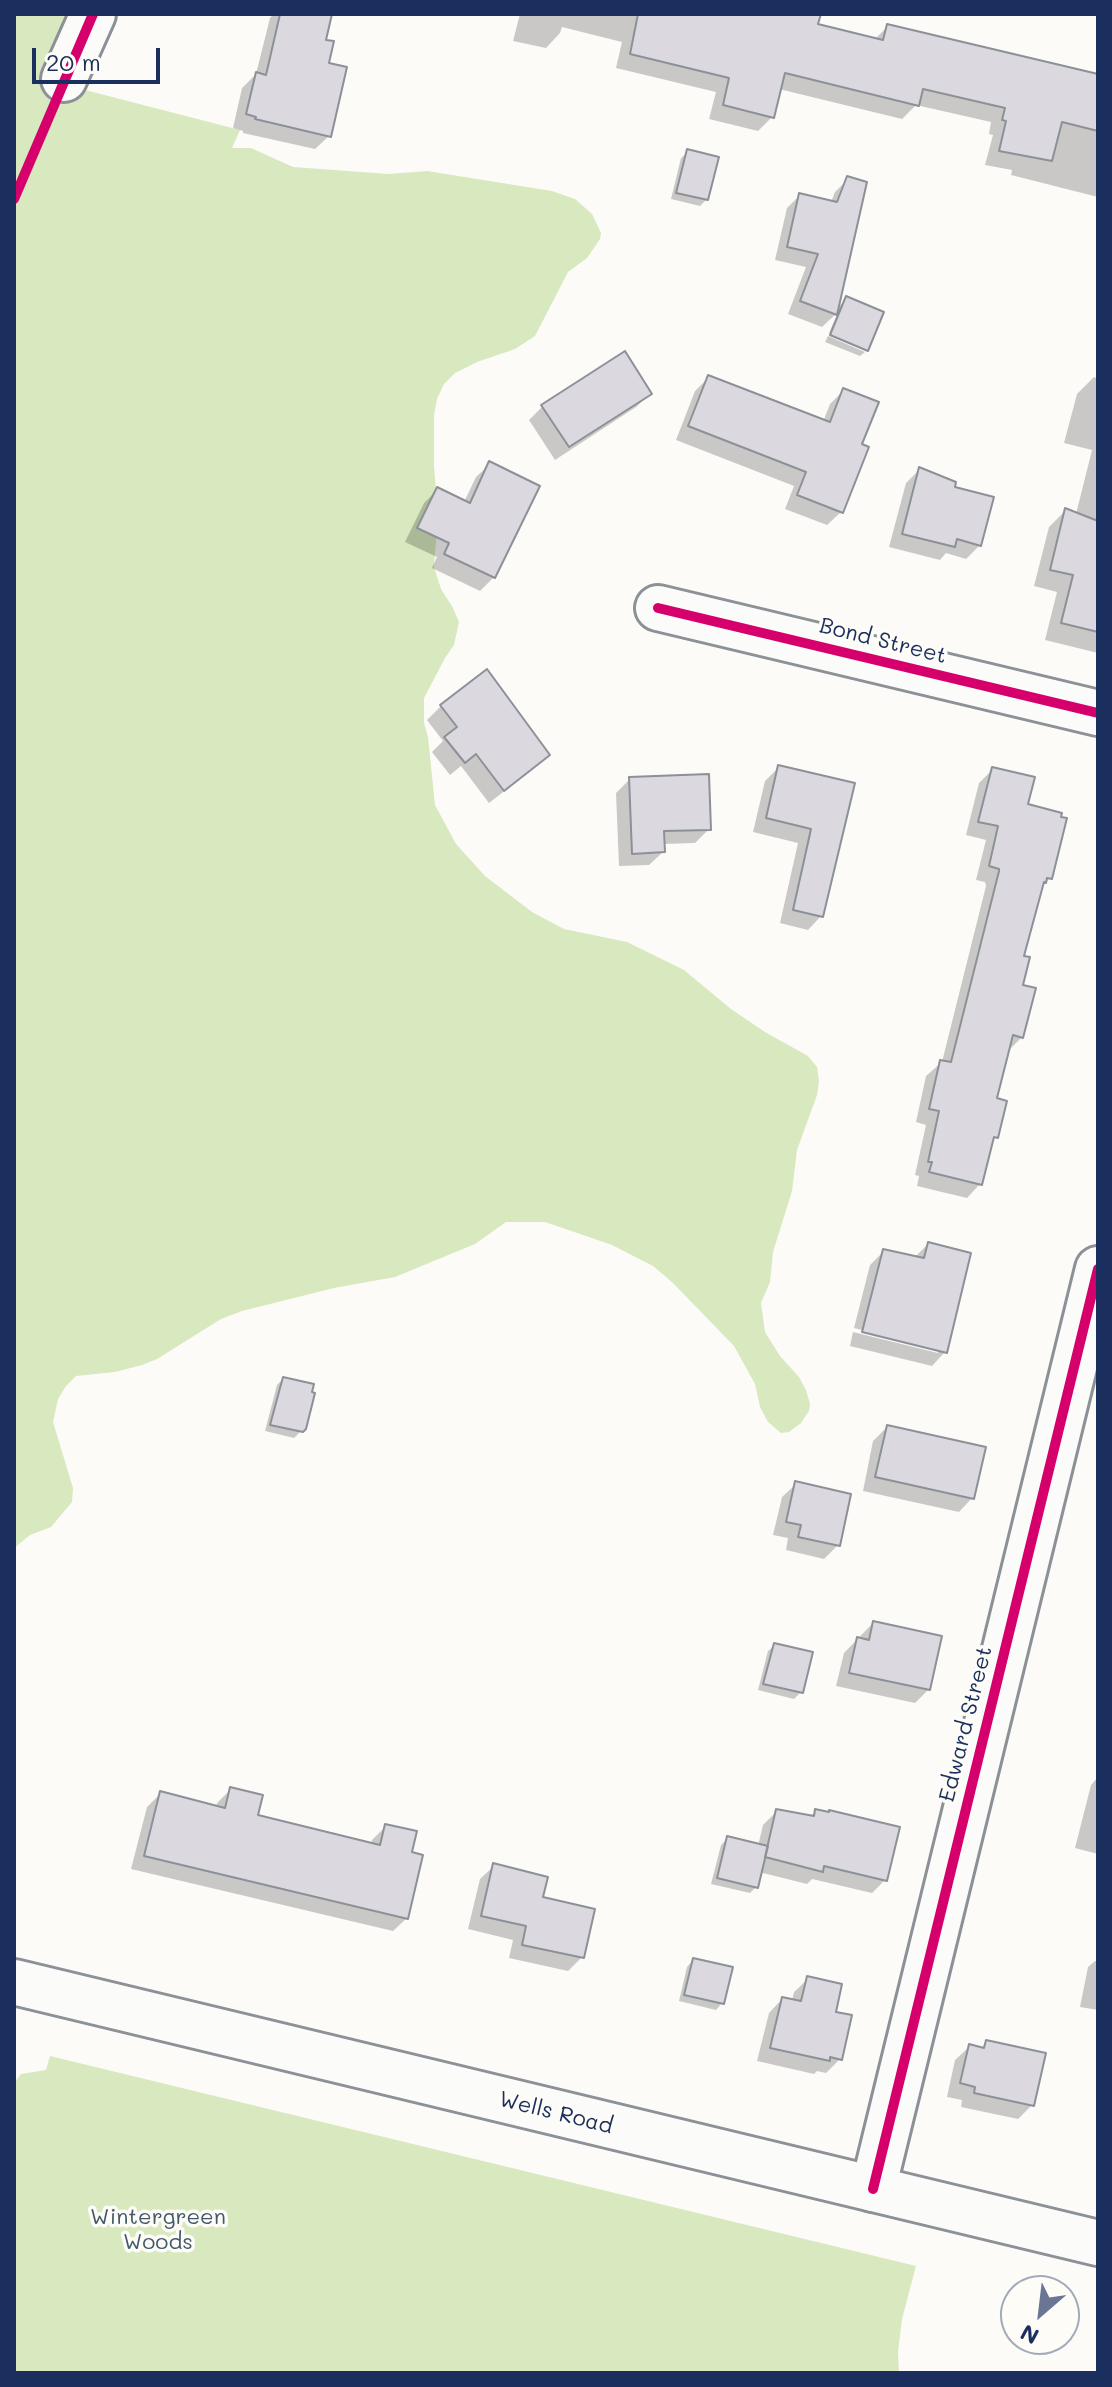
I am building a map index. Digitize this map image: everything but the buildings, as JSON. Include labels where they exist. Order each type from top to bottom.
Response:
[{"type":"street","points":[[64,79],[93,14]]},
{"type":"street","name":"Bond Street","points":[[658,608],[1098,713]]},
{"type":"street","name":"Edward Street","points":[[873,2189],[1098,1269]]},
{"type":"street","name":"Wells Road","points":[[14,1982],[1098,2243]]},
{"type":"green space","points":[[14,14],[104,14],[93,72],[85,90],[240,130],[232,148],[251,148],[293,167],[389,174],[427,171],[552,191],[575,199],[592,214],[601,233],[600,239],[587,258],[568,272],[535,336],[515,349],[455,373],[444,384],[437,399],[434,466],[438,517],[434,567],[441,589],[459,622],[454,645],[424,698],[424,723],[435,805],[456,844],[485,876],[532,912],[564,929],[627,942],[684,970],[731,1009],[808,1056],[817,1067],[817,1095],[797,1150],[792,1191],[773,1252],[770,1282],[761,1303],[765,1332],[780,1356],[799,1377],[810,1404],[801,1423],[789,1432],[781,1433],[768,1422],[760,1407],[755,1384],[734,1346],[653,1266],[612,1245],[545,1222],[506,1222],[475,1244],[395,1277],[334,1288],[242,1311],[221,1319],[142,1365],[115,1372],[76,1376],[58,1399],[53,1422],[73,1488],[72,1502],[51,1527],[30,1535],[14,1548]]},
{"type":"green space","name":"Wintergreen Woods","points":[[50,2056],[916,2266],[902,2319],[899,2373],[14,2373],[14,2083],[21,2074],[46,2070]]},
{"type":"cycle path","points":[[14,199],[93,14]]},
{"type":"cycle path","points":[[658,608],[1098,713]]},
{"type":"cycle path","points":[[873,2189],[1098,1269]]}]
